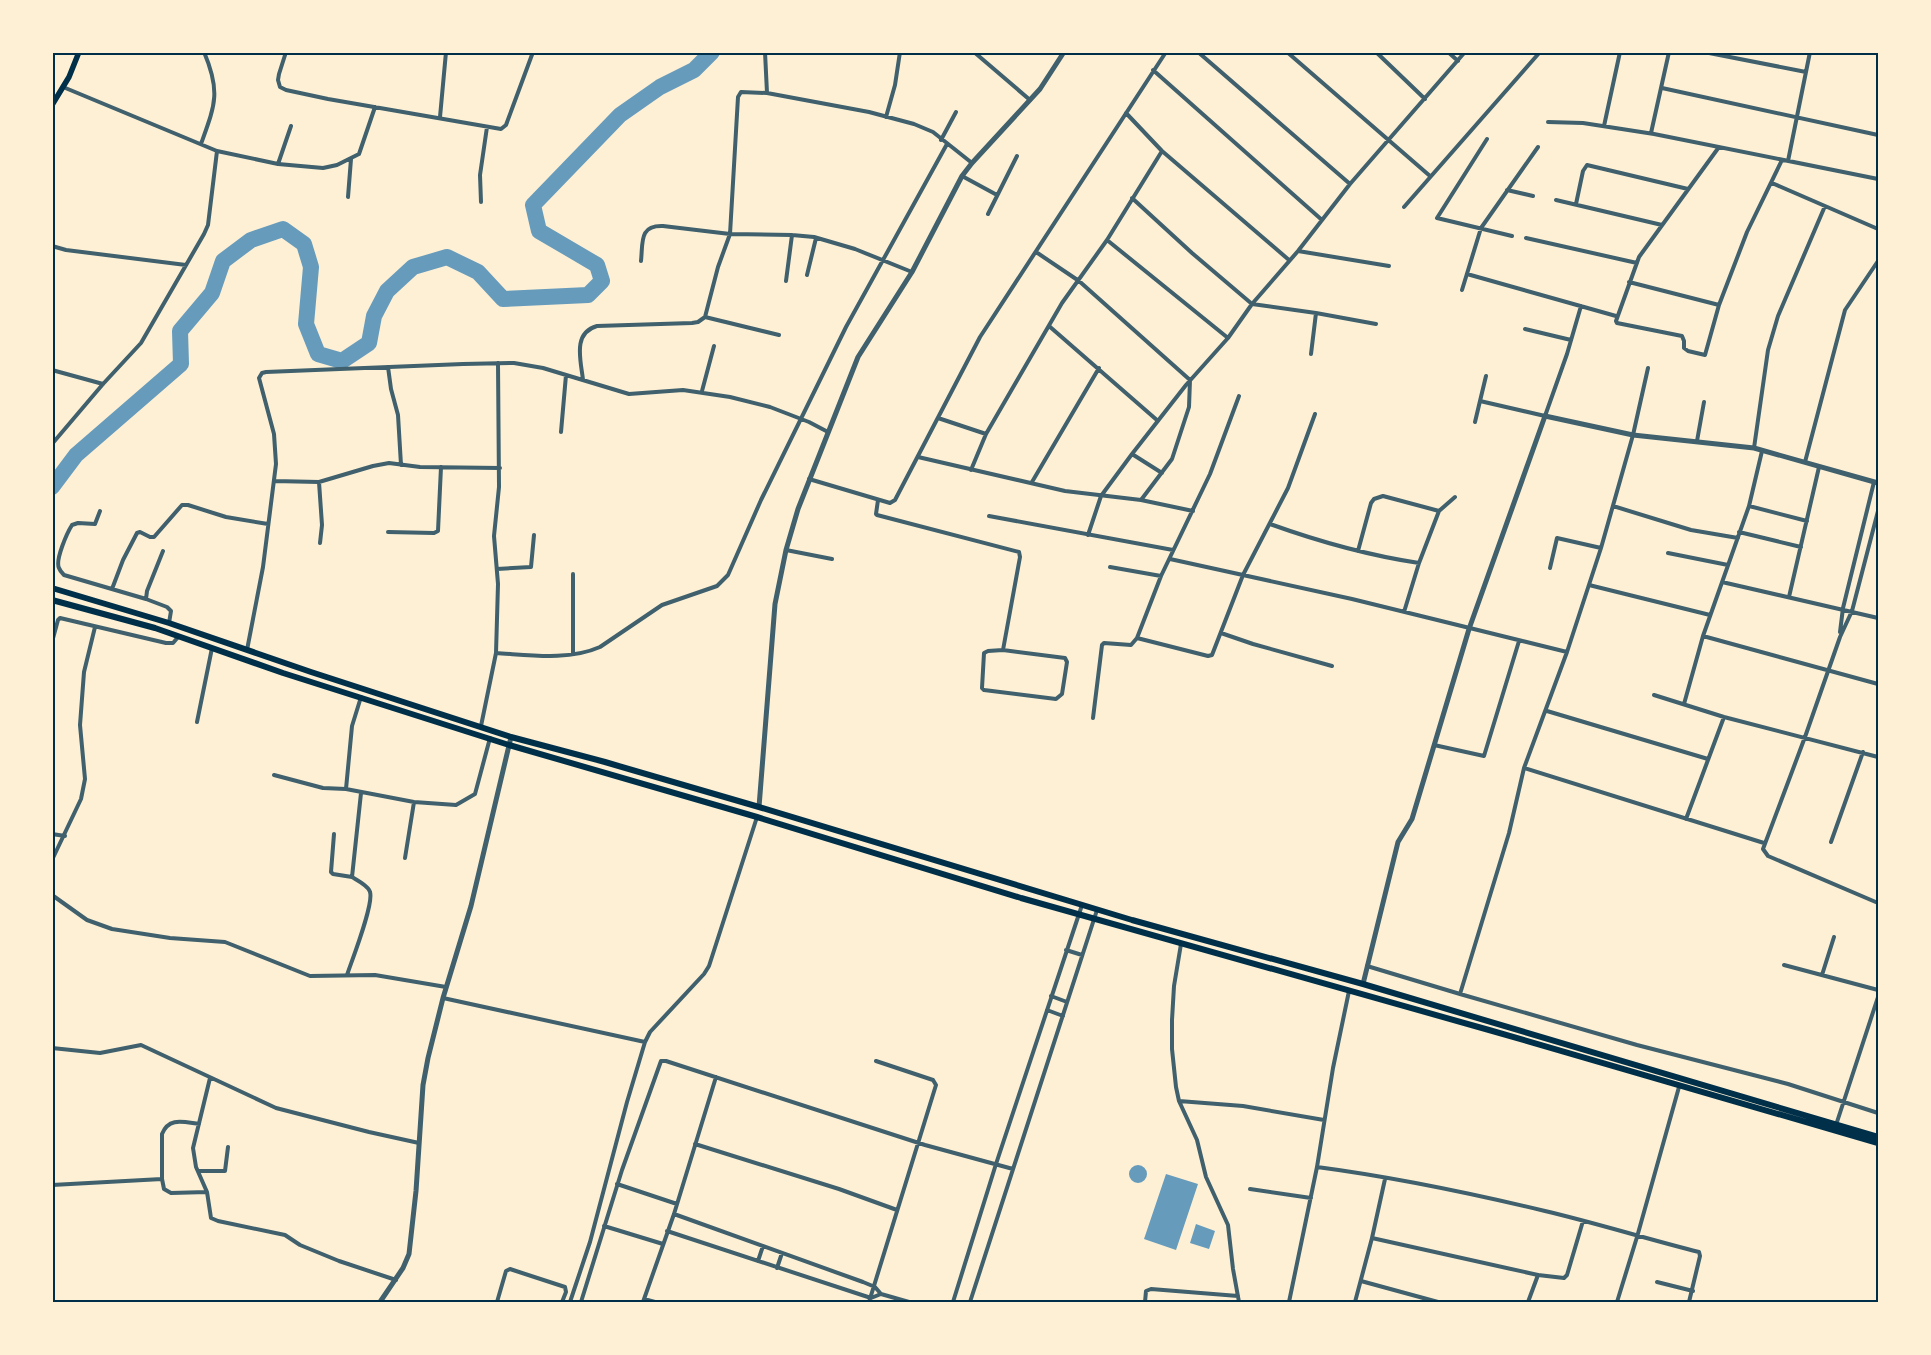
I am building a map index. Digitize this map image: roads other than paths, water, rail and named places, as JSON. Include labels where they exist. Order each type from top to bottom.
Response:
[{"type":"main road","points":[[52,105],[75,64],[79,52]]},
{"type":"main road","points":[[52,588],[169,623],[511,737],[759,807],[1097,910],[1363,984],[1878,1137]]},
{"type":"main road","points":[[52,600],[179,636],[283,673],[509,745],[757,817],[1021,898],[1489,1030],[1679,1087],[1878,1143]]},
{"type":"street","points":[[201,144],[212,113],[214,98],[212,70],[204,52]]},
{"type":"street","points":[[286,52],[279,74],[280,87],[328,99],[501,129],[506,125],[533,52]]},
{"type":"street","points":[[440,117],[446,52]]},
{"type":"street","points":[[765,52],[766,93]]},
{"type":"street","points":[[886,117],[895,85],[900,52]]},
{"type":"street","points":[[974,52],[1030,100]]},
{"type":"street","points":[[759,807],[773,620],[786,550],[809,479],[858,357],[912,272],[962,176],[1044,83],[1064,52]]},
{"type":"street","points":[[809,479],[890,503],[896,500],[980,337],[1166,52]]},
{"type":"street","points":[[1198,52],[1350,184]]},
{"type":"street","points":[[1287,52],[1430,176]]},
{"type":"street","points":[[1376,52],[1425,100]]},
{"type":"street","points":[[1448,52],[1458,61]]},
{"type":"street","points":[[1088,535],[1101,496],[1132,454],[1190,380],[1228,338],[1252,304],[1350,184],[1465,52]]},
{"type":"street","points":[[1404,207],[1540,52]]},
{"type":"street","points":[[1604,126],[1620,52]]},
{"type":"street","points":[[1651,133],[1669,52]]},
{"type":"street","points":[[1704,52],[1806,72]]},
{"type":"street","points":[[1788,161],[1810,52]]},
{"type":"street","points":[[1153,70],[1322,220]]},
{"type":"street","points":[[63,87],[217,151],[278,164],[323,168],[351,159],[362,150],[375,107]]},
{"type":"street","points":[[1662,88],[1878,135]]},
{"type":"street","points":[[583,380],[580,346],[583,334],[591,327],[692,323],[698,322],[705,317],[718,267],[730,234],[738,97],[741,92],[766,93],[868,112],[924,127],[972,163]]},
{"type":"street","points":[[941,140],[956,112]]},
{"type":"street","points":[[1126,113],[1162,151],[1289,260]]},
{"type":"street","points":[[1548,122],[1604,126],[1651,133],[1878,179]]},
{"type":"street","points":[[278,164],[291,126]]},
{"type":"street","points":[[481,202],[480,166],[487,127]]},
{"type":"street","points":[[1487,139],[1437,218],[1512,236]]},
{"type":"street","points":[[496,653],[545,657],[592,650],[600,647],[662,605],[716,586],[724,580],[846,327],[947,144]]},
{"type":"street","points":[[1462,290],[1481,228],[1538,147]]},
{"type":"street","points":[[1719,147],[1639,257],[1616,316],[1616,323],[1682,336],[1685,350],[1705,355],[1719,305],[1747,232],[1782,160]]},
{"type":"street","points":[[52,444],[141,343],[186,265],[208,225],[217,151]]},
{"type":"street","points":[[971,470],[986,434],[1062,303],[1107,240],[1162,151]]},
{"type":"street","points":[[988,214],[1017,156]]},
{"type":"street","points":[[348,197],[351,159]]},
{"type":"street","points":[[1576,204],[1583,171],[1587,165],[1688,189]]},
{"type":"street","points":[[962,176],[998,195]]},
{"type":"street","points":[[1772,183],[1878,229]]},
{"type":"street","points":[[1507,190],[1533,196]]},
{"type":"street","points":[[1132,198],[1252,304],[1376,324]]},
{"type":"street","points":[[1556,200],[1662,226]]},
{"type":"street","points":[[1754,448],[1768,350],[1778,316],[1825,206]]},
{"type":"street","points":[[641,261],[644,234],[646,230],[654,226],[730,234],[792,235],[816,238],[884,259],[912,272]]},
{"type":"street","points":[[786,280],[792,235]]},
{"type":"street","points":[[807,275],[816,238]]},
{"type":"street","points":[[1526,238],[1637,263]]},
{"type":"street","points":[[1107,240],[1228,338]]},
{"type":"street","points":[[52,246],[66,250],[186,265]]},
{"type":"street","points":[[1298,250],[1389,266]]},
{"type":"street","points":[[1036,252],[1079,281],[1190,380]]},
{"type":"street","points":[[1806,462],[1845,310],[1878,261]]},
{"type":"street","points":[[1467,274],[1616,316]]},
{"type":"street","points":[[1630,282],[1719,305]]},
{"type":"street","points":[[1363,984],[1398,842],[1412,819],[1469,629],[1545,416],[1581,306]]},
{"type":"street","points":[[1311,354],[1316,313]]},
{"type":"street","points":[[705,317],[779,335]]},
{"type":"street","points":[[1049,326],[1158,421]]},
{"type":"street","points":[[1525,329],[1571,340]]},
{"type":"street","points":[[702,392],[714,346]]},
{"type":"street","points":[[247,650],[263,568],[276,464],[274,434],[260,383],[260,376],[266,372],[498,363],[527,365],[629,394],[672,390],[702,392],[730,397],[770,407],[816,425],[828,432]]},
{"type":"street","points":[[481,726],[496,653],[498,592],[494,536],[500,468],[498,363]]},
{"type":"street","points":[[388,368],[398,415],[401,464]]},
{"type":"street","points":[[1032,482],[1099,368]]},
{"type":"street","points":[[1460,994],[1509,833],[1524,768],[1547,711],[1601,548],[1633,435],[1648,368]]},
{"type":"street","points":[[52,370],[103,384]]},
{"type":"street","points":[[562,432],[566,375]]},
{"type":"street","points":[[1475,422],[1486,376]]},
{"type":"street","points":[[1141,500],[1172,459],[1189,407],[1190,380]]},
{"type":"street","points":[[1093,718],[1102,645],[1104,643],[1131,645],[1137,638],[1161,576],[1210,474],[1240,396]]},
{"type":"street","points":[[1480,400],[1633,435],[1754,448],[1876,482],[1842,608],[1840,637]]},
{"type":"street","points":[[1697,441],[1704,402]]},
{"type":"street","points":[[1137,638],[1208,656],[1213,653],[1243,575],[1288,488],[1316,414]]},
{"type":"street","points":[[938,418],[986,434]]},
{"type":"street","points":[[1684,704],[1703,636],[1749,506],[1762,450]]},
{"type":"street","points":[[1132,454],[1162,473]]},
{"type":"street","points":[[918,457],[1065,491],[1141,500],[1193,511]]},
{"type":"street","points":[[274,481],[319,482],[381,464],[500,468]]},
{"type":"street","points":[[388,532],[434,533],[438,531],[441,467]]},
{"type":"street","points":[[1789,597],[1819,467]]},
{"type":"street","points":[[319,482],[322,525],[320,543]]},
{"type":"street","points":[[1358,551],[1371,503],[1378,497],[1383,496],[1439,511]]},
{"type":"street","points":[[1404,612],[1418,563],[1439,511],[1455,496]]},
{"type":"street","points":[[878,500],[877,515],[1019,552],[1020,557],[1003,650]]},
{"type":"street","points":[[112,589],[123,560],[137,533],[140,532],[154,537],[182,505],[188,504],[226,516],[268,524]]},
{"type":"street","points":[[1612,506],[1690,530],[1738,538]]},
{"type":"street","points":[[1749,506],[1807,521]]},
{"type":"street","points":[[100,511],[95,524],[78,523],[72,525],[65,536],[58,563],[59,568],[64,575],[167,607],[171,611],[169,623]]},
{"type":"street","points":[[1878,511],[1852,610],[1840,637],[1805,737],[1764,844],[1764,852],[1768,856],[1878,903]]},
{"type":"street","points":[[989,516],[1173,550]]},
{"type":"street","points":[[1270,524],[1322,543],[1384,558],[1418,563]]},
{"type":"street","points":[[1740,532],[1801,547]]},
{"type":"street","points":[[497,569],[531,567],[534,535]]},
{"type":"street","points":[[1550,568],[1557,538],[1601,548]]},
{"type":"street","points":[[786,550],[832,559]]},
{"type":"street","points":[[146,599],[147,591],[163,551]]},
{"type":"street","points":[[1668,553],[1728,565]]},
{"type":"street","points":[[1170,559],[1404,612],[1567,652]]},
{"type":"street","points":[[1110,567],[1161,576]]},
{"type":"street","points":[[573,574],[573,653]]},
{"type":"street","points":[[1722,582],[1852,610],[1878,618]]},
{"type":"street","points":[[1589,585],[1710,615]]},
{"type":"street","points":[[52,642],[60,618],[166,644],[173,642],[179,636]]},
{"type":"street","points":[[52,860],[81,799],[84,779],[80,716],[84,672],[95,627]]},
{"type":"street","points":[[1220,633],[1332,666]]},
{"type":"street","points":[[1703,636],[1878,684]]},
{"type":"street","points":[[1434,745],[1484,756],[1519,641]]},
{"type":"street","points":[[197,722],[212,648]]},
{"type":"street","points":[[1003,650],[1065,658],[1067,662],[1060,698],[983,689],[984,653],[1003,650]]},
{"type":"street","points":[[1654,695],[1724,717],[1878,757]]},
{"type":"street","points":[[346,789],[352,726],[361,697]]},
{"type":"street","points":[[1547,711],[1708,759]]},
{"type":"street","points":[[1686,818],[1724,717]]},
{"type":"street","points":[[380,1302],[396,1280],[406,1261],[412,1239],[423,1085],[431,1041],[471,906],[511,737]]},
{"type":"street","points":[[274,775],[317,787],[346,789],[414,802],[456,805],[472,797],[476,790],[490,738]]},
{"type":"street","points":[[1830,842],[1863,752]]},
{"type":"street","points":[[1524,768],[1764,844]]},
{"type":"street","points":[[352,877],[361,793]]},
{"type":"street","points":[[405,858],[414,802]]},
{"type":"street","points":[[570,1302],[590,1242],[645,1042],[653,1028],[704,974],[712,958],[757,817]]},
{"type":"street","points":[[52,834],[65,836]]},
{"type":"street","points":[[334,834],[333,874],[352,877],[368,888],[371,893],[365,922],[348,975]]},
{"type":"street","points":[[52,895],[88,920],[112,929],[170,938],[224,942],[310,976],[383,976],[446,987]]},
{"type":"street","points":[[953,1302],[996,1164],[1082,905]]},
{"type":"street","points":[[970,1302],[1097,910]]},
{"type":"street","points":[[1822,975],[1834,937]]},
{"type":"street","points":[[1181,944],[1174,986],[1172,1020],[1174,1075],[1179,1101],[1196,1140],[1206,1177],[1228,1225],[1239,1302]]},
{"type":"street","points":[[1066,950],[1082,955]]},
{"type":"street","points":[[1784,965],[1878,990]]},
{"type":"street","points":[[1366,966],[1637,1045],[1788,1084],[1878,1113]]},
{"type":"street","points":[[1289,1302],[1317,1167],[1336,1053],[1349,992]]},
{"type":"street","points":[[1052,996],[1067,1002]]},
{"type":"street","points":[[1836,1125],[1878,997]]},
{"type":"street","points":[[443,998],[645,1042]]},
{"type":"street","points":[[1047,1010],[1063,1016]]},
{"type":"street","points":[[52,1048],[100,1053],[141,1046],[163,1054],[276,1108],[369,1132],[419,1142]]},
{"type":"street","points":[[581,1302],[617,1184],[660,1062],[666,1061],[917,1143],[1013,1169]]},
{"type":"street","points":[[870,1300],[935,1088],[935,1082],[876,1061]]},
{"type":"street","points":[[210,1078],[193,1148],[198,1171],[207,1192],[211,1218],[285,1236],[300,1245],[339,1261],[396,1280]]},
{"type":"street","points":[[655,1302],[643,1301],[674,1214],[716,1078]]},
{"type":"street","points":[[1617,1302],[1638,1237],[1679,1087]]},
{"type":"street","points":[[1179,1101],[1243,1106],[1324,1120]]},
{"type":"street","points":[[199,1124],[177,1121],[170,1123],[165,1128],[162,1134],[162,1179],[164,1189],[170,1193],[207,1192]]},
{"type":"street","points":[[695,1144],[838,1189],[897,1210]]},
{"type":"street","points":[[198,1171],[226,1171],[228,1147]]},
{"type":"street","points":[[1317,1167],[1358,1172],[1450,1190],[1583,1221],[1698,1252],[1700,1256],[1689,1302]]},
{"type":"street","points":[[52,1185],[162,1179]]},
{"type":"street","points":[[1355,1302],[1386,1179]]},
{"type":"street","points":[[617,1184],[677,1204]]},
{"type":"street","points":[[1250,1189],[1311,1198]]},
{"type":"street","points":[[674,1214],[874,1287],[881,1294],[909,1302]]},
{"type":"street","points":[[1372,1238],[1538,1275],[1561,1278],[1566,1277],[1583,1221]]},
{"type":"street","points":[[604,1226],[663,1244]]},
{"type":"street","points":[[667,1232],[870,1300],[881,1294]]},
{"type":"street","points":[[758,1261],[763,1246]]},
{"type":"street","points":[[778,1268],[782,1253]]},
{"type":"street","points":[[496,1302],[506,1271],[510,1269],[565,1287],[566,1292],[562,1302]]},
{"type":"street","points":[[1528,1302],[1538,1275]]},
{"type":"street","points":[[1361,1281],[1438,1302]]},
{"type":"street","points":[[1657,1282],[1693,1291]]},
{"type":"street","points":[[1145,1302],[1146,1291],[1151,1289],[1238,1296]]},
{"type":"water","points":[[1138,1165],[1144,1168],[1147,1174],[1144,1180],[1138,1183],[1132,1180],[1129,1174],[1132,1168]]},
{"type":"water","points":[[1166,1174],[1198,1184],[1176,1250],[1144,1239]]},
{"type":"water","points":[[1196,1224],[1215,1231],[1209,1249],[1190,1243]]},
{"type":"waterway","points":[[52,487],[76,455],[181,364],[180,331],[212,293],[223,261],[251,240],[283,229],[304,244],[311,267],[306,324],[318,354],[342,361],[369,343],[374,316],[387,291],[413,267],[447,257],[478,272],[503,299],[588,295],[602,281],[597,265],[539,231],[533,205],[620,115],[660,87],[694,70],[712,52]]}]
